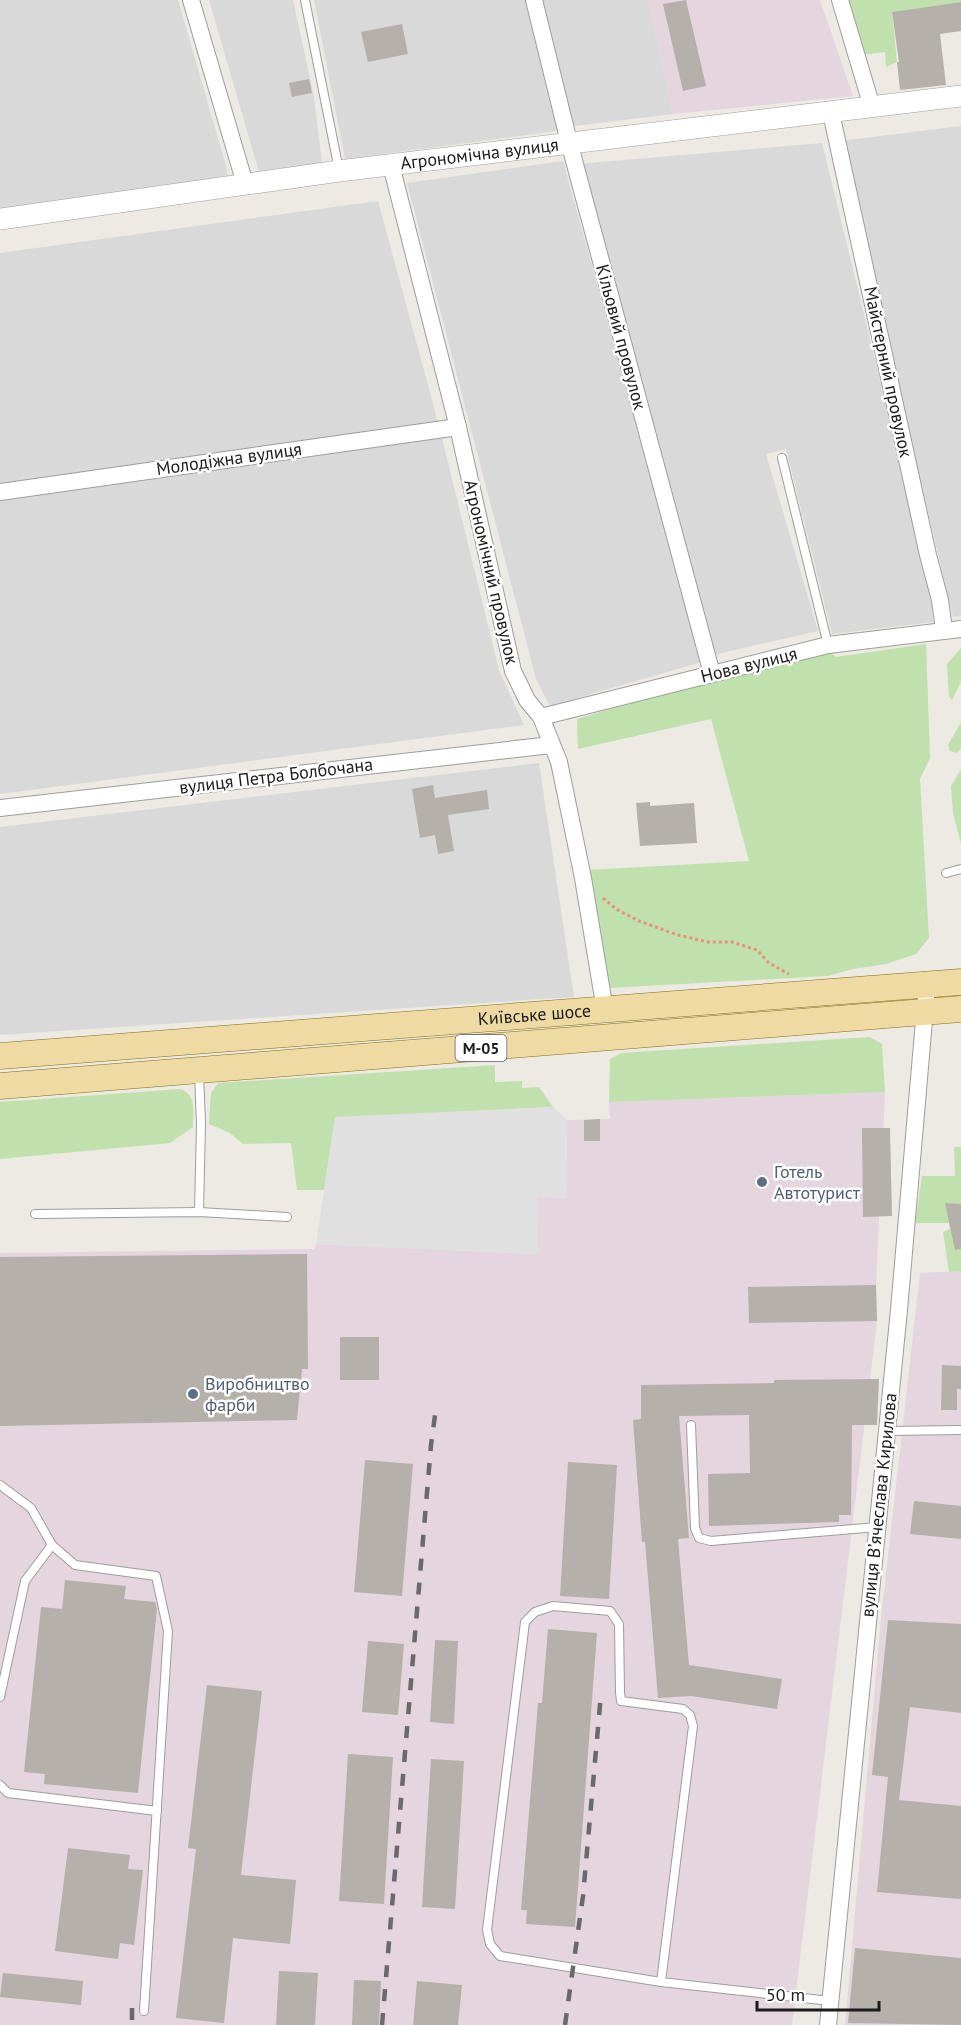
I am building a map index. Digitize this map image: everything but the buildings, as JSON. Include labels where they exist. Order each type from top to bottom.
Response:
[{"type":"main road","name":"Київське шосе","points":[[0,1056],[961,982]]},
{"type":"main road","name":"М-05","points":[[0,1086],[961,1009]]},
{"type":"street","points":[[191,0],[245,184]]},
{"type":"street","name":"Кільовий провулок","points":[[534,0],[569,142],[712,674]]},
{"type":"street","points":[[840,0],[872,107]]},
{"type":"street","name":"Агрономічна вулиця","points":[[0,219],[339,171],[961,96]]},
{"type":"street","name":"Майстерний провулок","points":[[831,113],[940,600],[944,630]]},
{"type":"street","name":"Агрономічний провулок","points":[[391,165],[458,427],[513,671],[527,700],[541,717],[559,762],[583,878],[605,1010]]},
{"type":"street","name":"Молодіжна вулиця","points":[[0,492],[458,427]]},
{"type":"street","name":"Нова вулиця","points":[[541,717],[828,645],[961,629]]},
{"type":"street","name":"вулиця Петра Болбочана","points":[[0,808],[551,744]]},
{"type":"street","name":"вулиця Вʼячеслава Кирилова","points":[[828,2025],[887,1431],[927,986]]},
{"type":"lane","points":[[305,0],[339,171]]},
{"type":"lane","points":[[782,458],[828,645]]},
{"type":"lane","points":[[946,873],[961,869]]},
{"type":"lane","points":[[199,1071],[201,1124],[199,1212]]},
{"type":"lane","points":[[35,1214],[199,1212],[287,1216]]},
{"type":"lane","points":[[691,1425],[695,1528],[699,1538],[711,1541],[877,1527]]},
{"type":"lane","points":[[887,1431],[961,1430]]},
{"type":"lane","points":[[0,1485],[31,1508],[52,1545],[75,1564],[156,1576],[168,1631],[144,2012]]},
{"type":"lane","points":[[0,1697],[24,1581],[52,1545]]},
{"type":"lane","points":[[661,1982],[693,1726],[690,1715],[683,1709],[621,1701],[619,1624],[610,1611],[553,1606],[535,1612],[525,1622],[487,1930],[490,1944],[500,1956],[661,1982],[830,2001]]},
{"type":"lane","points":[[0,1785],[8,1793],[157,1811]]},
{"type":"path","points":[[583,878],[616,909],[639,921],[678,935],[708,942],[732,942],[757,950],[769,963],[815,994]]},
{"type":"shaded area","points":[[0,0],[178,0],[229,182],[0,213]]},
{"type":"shaded area","points":[[209,0],[293,0],[314,97],[322,163],[259,172]]},
{"type":"shaded area","points":[[314,0],[526,0],[557,131],[345,159]]},
{"type":"shaded area","points":[[543,0],[648,0],[673,114],[574,126]]},
{"type":"shaded area","points":[[648,0],[820,0],[853,96],[673,114]]},
{"type":"shaded area","points":[[961,126],[961,616],[953,617],[840,141]]},
{"type":"shaded area","points":[[822,143],[931,588],[933,622],[832,634],[786,449],[766,454],[818,631],[713,655],[577,164]]},
{"type":"shaded area","points":[[563,161],[702,662],[550,706],[536,679],[407,183]]},
{"type":"shaded area","points":[[378,201],[438,422],[0,485],[0,253]]},
{"type":"shaded area","points":[[442,438],[499,670],[524,725],[0,794],[0,501]]},
{"type":"shaded area","points":[[539,763],[574,997],[0,1035],[0,827]]},
{"type":"shaded area","points":[[885,1092],[876,1285],[877,1321],[792,2025],[0,2025],[0,1253],[314,1249],[316,1244],[538,1254],[536,1196],[566,1198],[567,1120],[610,1119],[609,1102]]},
{"type":"shaded area","points":[[553,1107],[567,1120],[566,1199],[537,1196],[538,1254],[316,1244],[335,1117]]},
{"type":"shaded area","points":[[961,1271],[961,2025],[845,2025],[881,1618],[920,1273]]},
{"type":"green space","points":[[846,0],[961,0],[961,2],[892,12],[897,62],[886,67],[885,52],[862,55]]},
{"type":"green space","points":[[926,644],[930,758],[920,779],[929,938],[916,954],[886,964],[828,976],[610,988],[587,870],[749,861],[711,719],[578,749],[577,719],[716,677],[829,650],[836,657]]},
{"type":"green space","points":[[961,648],[961,682],[952,700],[949,697],[947,664]]},
{"type":"green space","points":[[961,722],[961,749],[956,753],[950,751],[948,745]]},
{"type":"green space","points":[[961,769],[961,844],[953,813],[951,786]]},
{"type":"green space","points":[[870,1037],[882,1044],[885,1092],[609,1102],[610,1059],[621,1053]]},
{"type":"green space","points":[[495,1065],[495,1082],[522,1081],[522,1088],[539,1087],[553,1107],[335,1118],[324,1190],[297,1190],[291,1143],[243,1144],[230,1133],[209,1124],[211,1093],[218,1083]]},
{"type":"green space","points":[[180,1089],[185,1091],[192,1100],[193,1127],[170,1143],[0,1159],[0,1102]]},
{"type":"green space","points":[[954,1147],[961,1147],[961,1271],[949,1272],[943,1232],[950,1229],[949,1223],[915,1223],[922,1176],[955,1176]]},
{"type":"railway","points":[[382,2025],[436,1408]]},
{"type":"railway","points":[[565,2025],[583,1896],[601,1694]]},
{"type":"railway","points":[[132,2008],[132,2025]]},
{"type":"place","name":"Готель Автотурист","points":[[762,1182]]},
{"type":"place","name":"Виробництво фарби","points":[[193,1394]]}]
